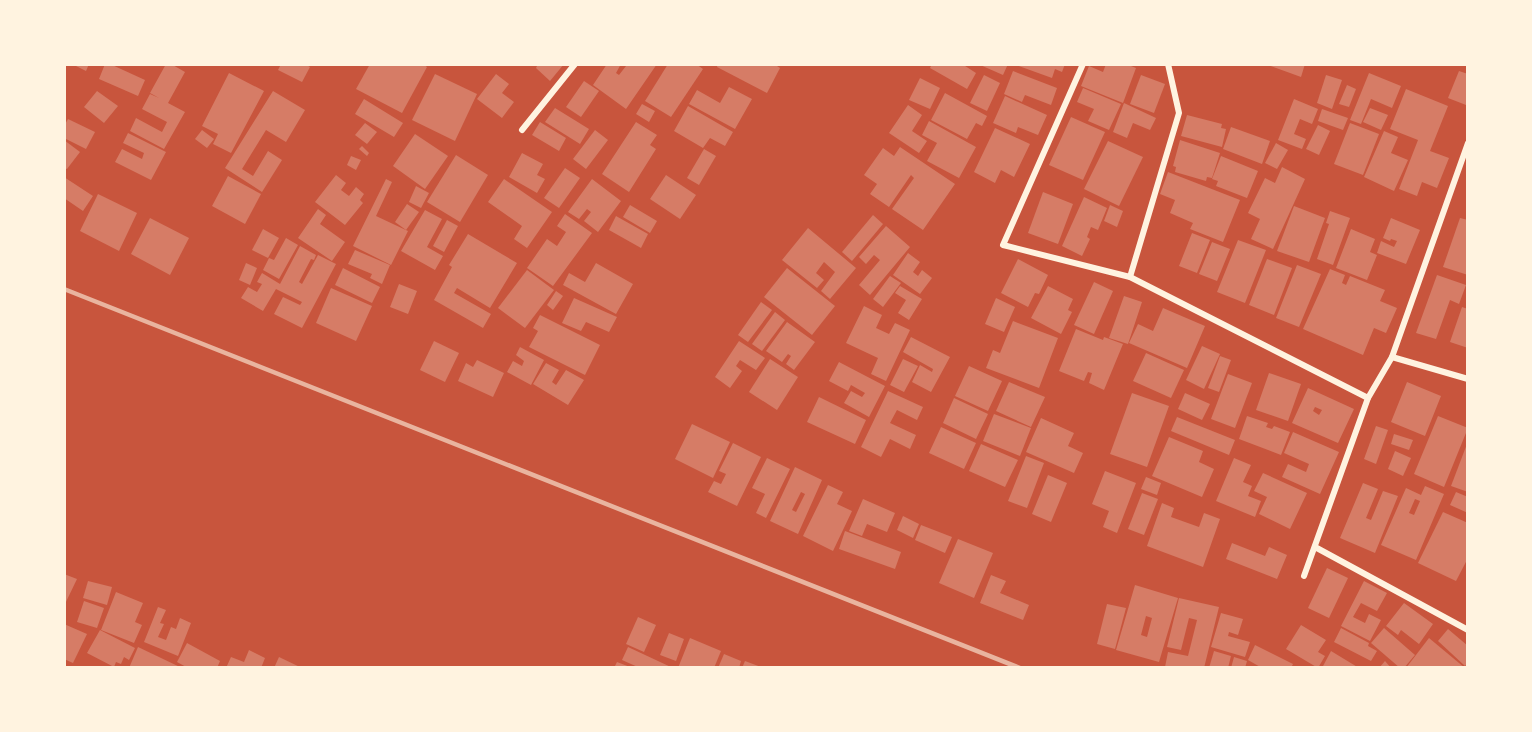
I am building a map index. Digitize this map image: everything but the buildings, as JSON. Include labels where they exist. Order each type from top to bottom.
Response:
[{"type":"street","points":[[522,130],[575,64]]},
{"type":"street","points":[[1083,64],[1003,245],[1130,277],[1368,398]]},
{"type":"street","points":[[1130,277],[1179,113],[1168,64]]},
{"type":"street","points":[[1304,576],[1368,398],[1392,357],[1467,143]]},
{"type":"street","points":[[1392,357],[1467,379]]},
{"type":"street","points":[[1315,547],[1467,630]]},
{"type":"railway","points":[[64,289],[1020,668]]}]
